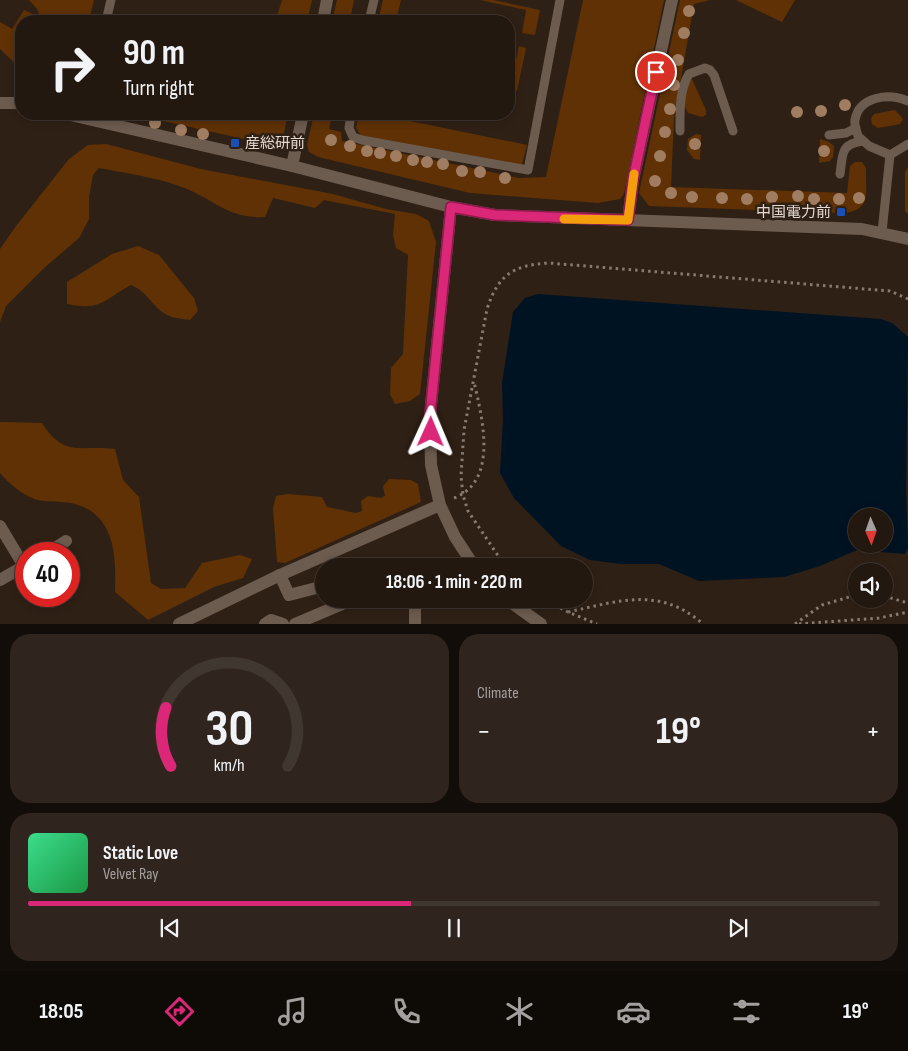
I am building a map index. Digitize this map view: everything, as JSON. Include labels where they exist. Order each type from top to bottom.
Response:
[{"type":"street","points":[[324,15],[327,0]]},
{"type":"street","points":[[628,220],[633,180],[672,0]]},
{"type":"street","points":[[0,103],[15,103]]},
{"type":"street","points":[[92,120],[292,166],[451,207],[495,215],[862,229],[908,239]]},
{"type":"street","points":[[292,166],[302,120]]},
{"type":"street","points":[[451,207],[430,415],[432,465],[440,505],[455,536],[469,558]]},
{"type":"street","points":[[179,624],[280,576],[440,505]]},
{"type":"street","points":[[0,526],[15,549]]},
{"type":"street","points":[[0,580],[15,571]]},
{"type":"street","points":[[280,576],[289,595],[315,588]]},
{"type":"street","points":[[295,624],[333,608]]},
{"type":"street","points":[[415,608],[415,624]]},
{"type":"street","points":[[519,608],[542,624]]},
{"type":"street","points":[[264,624],[271,620],[283,624]]},
{"type":"lane","points":[[107,15],[111,0]]},
{"type":"lane","points":[[370,15],[374,0]]},
{"type":"lane","points":[[350,120],[349,128],[353,137],[362,140],[528,170],[560,0]]},
{"type":"lane","points":[[680,131],[684,81],[689,74],[705,68],[714,75],[733,130]]},
{"type":"lane","points":[[890,154],[863,141],[858,136],[855,122],[858,110],[872,99],[883,96],[900,97],[908,101]]},
{"type":"lane","points":[[829,135],[846,133],[856,128]]},
{"type":"lane","points":[[840,174],[843,151],[851,143],[863,141]]},
{"type":"lane","points":[[890,154],[907,146]]},
{"type":"lane","points":[[882,232],[890,154]]},
{"type":"path","points":[[499,558],[468,511],[463,495],[461,454],[487,309],[493,292],[502,278],[529,264],[550,263],[890,291],[908,299]]},
{"type":"path","points":[[454,498],[463,495],[482,471],[482,416],[474,379]]},
{"type":"path","points":[[795,624],[822,605],[848,597]]},
{"type":"path","points":[[893,599],[908,603]]},
{"type":"path","points":[[568,612],[614,602],[655,600],[672,603],[686,610],[703,624]]},
{"type":"path","points":[[560,608],[597,624]]},
{"type":"path","points":[[799,624],[879,618],[908,612]]},
{"type":"shaded area","points":[[29,0],[94,0],[90,15],[39,15],[37,9]]},
{"type":"shaded area","points":[[282,0],[312,0],[308,15],[277,15]]},
{"type":"shaded area","points":[[337,0],[354,0],[351,15],[333,15]]},
{"type":"shaded area","points":[[383,0],[401,0],[397,15],[379,15]]},
{"type":"shaded area","points":[[480,0],[493,0],[540,10],[535,35],[522,33],[526,10]]},
{"type":"shaded area","points":[[583,0],[664,0],[624,194],[620,199],[598,203],[470,193],[318,157],[309,152],[307,145],[313,120],[331,120],[329,129],[341,132],[342,141],[519,178],[546,177]]},
{"type":"shaded area","points":[[680,0],[710,0],[694,4],[674,118],[671,187],[847,193],[850,166],[855,162],[862,162],[866,168],[866,192],[863,204],[859,208],[843,213],[649,206],[639,193]]},
{"type":"shaded area","points":[[736,0],[795,0],[782,22]]},
{"type":"shaded area","points":[[24,10],[35,15],[21,15]]},
{"type":"shaded area","points":[[0,22],[12,29],[15,24],[15,63],[0,49]]},
{"type":"shaded area","points":[[519,46],[526,48],[517,91],[515,90],[515,65]]},
{"type":"shaded area","points":[[692,79],[706,110],[706,115],[702,117],[688,113],[686,109],[684,100],[687,86]]},
{"type":"shaded area","points":[[895,110],[903,119],[900,124],[878,128],[872,124],[871,118],[874,114]]},
{"type":"shaded area","points":[[159,120],[287,120],[283,138],[274,150],[266,147],[266,144]]},
{"type":"shaded area","points":[[358,120],[405,120],[527,145],[522,165],[361,136],[356,128]]},
{"type":"shaded area","points":[[696,134],[701,135],[700,160],[694,159],[687,150],[688,139]]},
{"type":"shaded area","points":[[820,139],[834,146],[833,157],[830,161],[819,163]]},
{"type":"shaded area","points":[[106,144],[201,169],[333,194],[386,209],[416,214],[429,221],[436,242],[420,394],[410,401],[395,404],[390,394],[391,368],[403,354],[408,255],[396,248],[393,235],[395,214],[324,200],[315,208],[273,198],[265,217],[251,217],[229,211],[191,191],[169,183],[99,168],[93,175],[89,197],[89,219],[79,238],[43,269],[6,306],[0,322],[0,249],[69,159],[88,145]]},
{"type":"shaded area","points":[[908,167],[908,214],[905,211],[905,172]]},
{"type":"shaded area","points":[[138,246],[159,255],[194,298],[198,311],[190,320],[167,315],[157,308],[142,291],[131,285],[102,303],[88,306],[67,304],[67,282],[112,254]]},
{"type":"shaded area","points":[[0,422],[42,423],[50,434],[66,446],[74,448],[115,449],[123,480],[139,497],[151,583],[161,589],[185,588],[202,563],[240,555],[252,559],[243,578],[214,587],[148,620],[115,592],[114,552],[111,539],[99,518],[89,510],[75,504],[30,497],[0,473]]},
{"type":"shaded area","points":[[389,479],[411,480],[418,484],[421,502],[285,563],[277,562],[273,508],[276,496],[288,494],[322,497],[327,507],[356,513],[362,511],[361,501],[368,496],[381,498],[385,496],[383,486]]},
{"type":"water","points":[[538,294],[881,319],[892,323],[908,337],[906,491],[908,548],[905,554],[893,553],[893,508],[848,508],[848,553],[850,553],[820,566],[784,577],[699,581],[659,564],[621,564],[593,560],[593,558],[586,558],[561,546],[514,498],[500,473],[503,419],[502,383],[513,312],[525,298]]},
{"type":"slow traffic","points":[[564,219],[628,220],[634,174]]},
{"type":"place","name":"産総研前","points":[[235,143]]},
{"type":"place","name":"中国電力前","points":[[841,212]]},
{"type":"route","points":[[431,432],[430,415],[451,207],[495,215],[628,220],[633,180],[656,72]]}]
